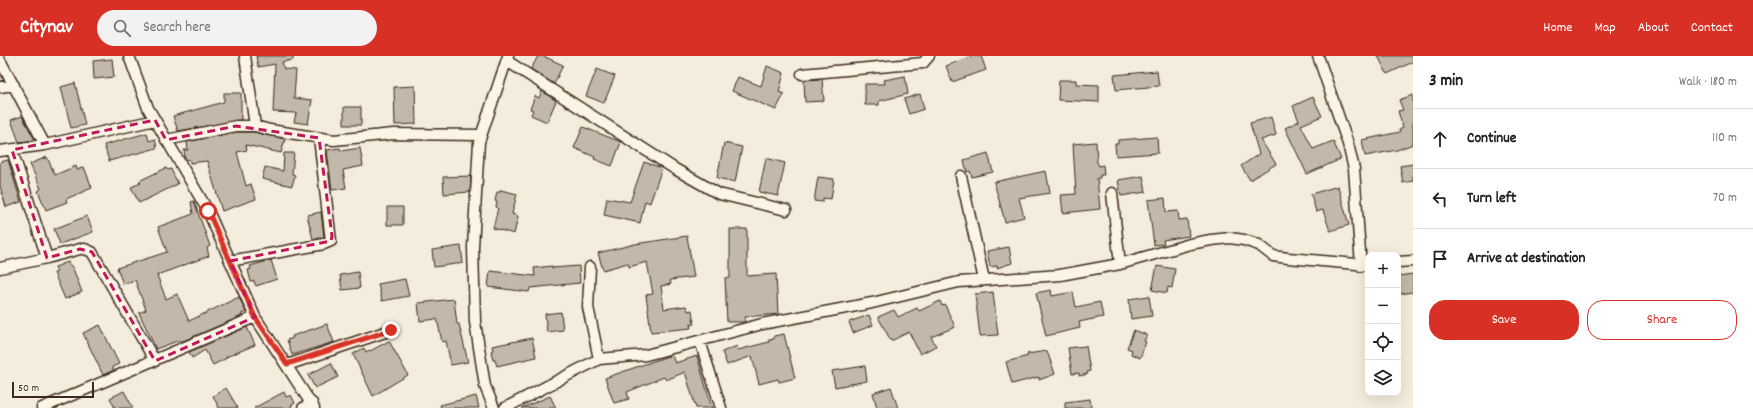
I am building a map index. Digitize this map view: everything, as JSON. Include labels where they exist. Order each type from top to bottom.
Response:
[{"type":"street","points":[[129,56],[148,108],[208,211],[255,317],[287,364],[310,406]]},
{"type":"street","points":[[245,56],[255,126]]},
{"type":"street","points":[[802,74],[923,63],[929,56]]},
{"type":"street","points":[[504,408],[599,359],[646,355],[762,324],[872,303],[959,282],[1060,275],[1120,264],[1190,244],[1230,238],[1259,245],[1273,256],[1364,266],[1354,169],[1348,144],[1318,56]]},
{"type":"street","points":[[494,408],[485,386],[476,322],[473,247],[479,142],[508,58],[669,165],[719,194],[786,210]]},
{"type":"street","points":[[0,60],[45,145]]},
{"type":"street","points":[[0,87],[14,85]]},
{"type":"street","points":[[0,151],[45,145],[155,120]]},
{"type":"street","points":[[166,140],[236,126],[255,126],[334,140],[392,134],[481,135]]},
{"type":"street","points":[[230,261],[324,244],[331,240],[319,138]]},
{"type":"street","points":[[12,150],[47,258]]},
{"type":"street","points":[[961,176],[984,280]]},
{"type":"street","points":[[1112,193],[1120,264]]},
{"type":"street","points":[[0,268],[80,249],[85,249],[92,252],[155,361]]},
{"type":"street","points":[[1401,262],[1413,261]]},
{"type":"street","points":[[590,267],[588,307],[599,359]]},
{"type":"street","points":[[42,408],[255,317]]},
{"type":"street","points":[[287,364],[391,330]]},
{"type":"street","points":[[700,340],[721,408]]},
{"type":"highlighted area","points":[[155,120],[166,140],[236,126],[319,138],[332,236],[331,241],[230,261],[255,317],[155,361],[92,252],[80,249],[47,258],[12,150]]},
{"type":"building","points":[[256,56],[293,56],[293,60],[282,62],[284,69],[296,70],[294,98],[312,100],[308,124],[294,122],[296,113],[273,112],[275,64],[258,67]]},
{"type":"building","points":[[538,56],[543,56],[563,65],[554,84],[531,69]]},
{"type":"building","points":[[972,56],[981,56],[986,70],[952,82],[946,66]]},
{"type":"building","points":[[1378,56],[1413,56],[1413,62],[1387,74]]},
{"type":"building","points":[[112,59],[114,77],[94,79],[93,61]]},
{"type":"building","points":[[767,66],[784,73],[779,92],[784,94],[776,110],[732,91],[738,77],[761,86]]},
{"type":"building","points":[[597,69],[615,76],[604,103],[586,96]]},
{"type":"building","points":[[1157,71],[1159,86],[1116,90],[1114,75]]},
{"type":"building","points":[[905,76],[908,94],[879,101],[879,105],[865,105],[865,84],[885,84],[884,80]]},
{"type":"building","points":[[822,79],[824,101],[805,102],[804,80]]},
{"type":"building","points":[[1059,80],[1076,80],[1076,84],[1099,85],[1099,102],[1058,100]]},
{"type":"building","points":[[75,83],[85,125],[71,128],[61,87]]},
{"type":"building","points":[[415,86],[416,124],[395,125],[394,87]]},
{"type":"building","points":[[542,91],[556,101],[547,122],[531,115],[533,110],[530,109],[535,96],[539,98]]},
{"type":"building","points":[[224,93],[241,93],[241,120],[178,131],[173,116],[224,102]]},
{"type":"building","points":[[920,94],[924,109],[909,114],[904,99]]},
{"type":"building","points":[[1413,95],[1413,144],[1397,150],[1365,156],[1362,140],[1400,132],[1399,130],[1403,128],[1398,111],[1403,110],[1399,100]]},
{"type":"building","points":[[1313,97],[1322,116],[1301,125],[1313,149],[1333,141],[1341,159],[1307,174],[1285,128],[1299,121],[1293,106]]},
{"type":"building","points":[[344,107],[361,107],[361,125],[344,125]]},
{"type":"building","points":[[22,116],[35,140],[19,142],[11,120]]},
{"type":"building","points":[[1271,117],[1276,135],[1261,140],[1276,164],[1250,180],[1241,166],[1259,154],[1250,123]]},
{"type":"building","points":[[583,127],[621,142],[612,166],[594,159],[595,157],[574,148]]},
{"type":"building","points":[[237,132],[254,132],[285,139],[281,153],[246,145],[247,150],[237,152],[246,186],[251,184],[256,199],[222,211],[207,161],[190,163],[190,160],[185,159],[184,150],[188,150],[187,142]]},
{"type":"building","points":[[147,133],[149,141],[155,139],[157,148],[109,161],[104,145]]},
{"type":"building","points":[[1157,137],[1158,153],[1116,156],[1115,144],[1118,144],[1118,140]]},
{"type":"building","points":[[1096,142],[1097,162],[1099,166],[1103,165],[1104,175],[1100,175],[1100,178],[1097,178],[1100,209],[1063,213],[1061,195],[1076,194],[1073,144]]},
{"type":"building","points":[[724,143],[742,147],[735,182],[717,178]]},
{"type":"building","points":[[340,148],[341,151],[360,148],[363,166],[343,170],[346,188],[332,190],[327,150]]},
{"type":"building","points":[[284,153],[294,153],[292,174],[295,175],[292,186],[262,179],[265,167],[283,171]]},
{"type":"building","points":[[988,153],[993,172],[972,177],[970,171],[967,172],[964,160]]},
{"type":"building","points":[[47,157],[55,175],[76,166],[77,170],[84,167],[92,188],[66,199],[67,202],[46,210],[38,191],[41,189],[30,164]]},
{"type":"building","points":[[766,158],[785,163],[778,196],[759,192]]},
{"type":"building","points":[[8,160],[21,202],[6,207],[0,186],[0,162]]},
{"type":"building","points":[[644,162],[662,168],[650,203],[645,201],[640,223],[604,215],[607,198],[630,202]]},
{"type":"building","points":[[1413,164],[1413,181],[1403,183],[1400,166]]},
{"type":"building","points":[[166,168],[168,170],[171,169],[178,184],[139,203],[131,187],[141,183],[139,181]]},
{"type":"building","points":[[1046,171],[1050,193],[1019,198],[1024,217],[1005,222],[994,182]]},
{"type":"building","points":[[471,176],[470,192],[444,194],[443,177]]},
{"type":"building","points":[[1143,176],[1146,192],[1121,196],[1118,180]]},
{"type":"building","points":[[818,177],[834,179],[831,199],[823,198],[823,202],[814,201]]},
{"type":"building","points":[[1338,186],[1349,225],[1330,231],[1323,210],[1316,212],[1311,194]]},
{"type":"building","points":[[501,190],[517,194],[512,214],[518,216],[514,234],[493,228],[498,208],[496,207],[497,202],[495,201],[497,192],[500,192]]},
{"type":"building","points":[[1165,198],[1166,212],[1178,211],[1179,220],[1187,219],[1189,236],[1163,240],[1164,244],[1154,245],[1148,200]]},
{"type":"building","points":[[194,201],[210,246],[207,248],[209,256],[157,275],[166,299],[177,294],[189,321],[239,297],[246,312],[241,314],[242,316],[183,341],[177,341],[156,349],[139,313],[146,310],[135,280],[123,284],[117,268],[167,252],[158,227],[193,214],[191,202]]},
{"type":"building","points":[[387,207],[403,207],[403,225],[387,225]]},
{"type":"building","points":[[321,212],[324,237],[313,239],[307,215]]},
{"type":"building","points":[[87,216],[93,232],[60,244],[54,229]]},
{"type":"building","points":[[730,229],[747,229],[747,276],[776,274],[778,314],[745,317],[745,322],[727,322],[725,278],[730,278]]},
{"type":"building","points":[[687,236],[694,277],[670,280],[671,284],[661,286],[664,309],[686,306],[688,311],[692,310],[694,324],[690,325],[691,328],[651,332],[646,295],[653,294],[647,262],[629,267],[628,263],[603,270],[598,253],[635,244]]},
{"type":"building","points":[[461,246],[463,263],[434,267],[432,250]]},
{"type":"building","points":[[1009,247],[1012,263],[997,268],[997,266],[990,267],[987,251]]},
{"type":"building","points":[[271,260],[277,279],[256,286],[254,281],[251,282],[248,270],[251,269],[250,266]]},
{"type":"building","points":[[68,262],[70,266],[72,266],[82,292],[65,299],[54,273],[57,272],[55,267]]},
{"type":"building","points":[[552,266],[552,268],[579,266],[580,283],[530,288],[529,292],[488,287],[490,271],[535,276],[534,268]]},
{"type":"building","points":[[1157,266],[1175,269],[1172,288],[1168,287],[1167,293],[1152,290]]},
{"type":"building","points":[[358,272],[360,288],[342,290],[340,275]]},
{"type":"building","points":[[1413,274],[1413,292],[1401,294],[1401,276]]},
{"type":"building","points":[[405,279],[409,296],[382,301],[378,284]]},
{"type":"building","points":[[1051,290],[1052,296],[1073,292],[1076,307],[1100,302],[1103,317],[1079,322],[1080,328],[1046,336],[1036,293]]},
{"type":"building","points":[[993,292],[998,335],[980,336],[975,294]]},
{"type":"building","points":[[1149,296],[1152,316],[1131,319],[1129,299]]},
{"type":"building","points":[[454,299],[457,324],[459,324],[468,362],[451,365],[446,341],[442,342],[437,319],[420,321],[418,303]]},
{"type":"building","points":[[940,301],[942,306],[945,305],[955,327],[931,337],[936,346],[920,354],[909,332],[891,341],[878,317],[894,310],[898,317],[917,308],[919,311]]},
{"type":"building","points":[[561,312],[563,330],[547,332],[545,314]]},
{"type":"building","points":[[869,315],[873,325],[853,333],[849,322]]},
{"type":"building","points":[[327,324],[334,342],[292,355],[287,340],[293,338],[292,336]]},
{"type":"building","points":[[100,325],[119,364],[112,367],[114,370],[103,375],[83,333]]},
{"type":"building","points":[[247,327],[255,345],[226,357],[227,358],[213,365],[205,350],[192,358],[189,352]]},
{"type":"building","points":[[1134,330],[1147,335],[1140,358],[1131,354],[1132,350],[1127,348]]},
{"type":"building","points":[[784,334],[795,378],[779,382],[778,379],[759,384],[752,356],[727,365],[722,352],[737,346],[738,350],[769,342],[768,340],[774,339],[774,336]]},
{"type":"building","points":[[532,338],[536,357],[497,366],[495,360],[493,360],[491,351],[493,350],[492,346]]},
{"type":"building","points":[[389,341],[408,375],[373,396],[353,354],[364,348],[366,352],[369,350],[370,351]]},
{"type":"building","points":[[1086,346],[1090,371],[1087,372],[1088,374],[1079,376],[1079,373],[1072,374],[1068,348]]},
{"type":"building","points":[[1047,351],[1055,374],[1039,380],[1039,377],[1012,384],[1006,362],[1028,356],[1027,354]]},
{"type":"building","points":[[668,356],[672,356],[675,363],[697,356],[712,408],[696,408],[685,372],[666,380],[664,377],[627,392],[629,399],[614,403],[605,378]]},
{"type":"building","points":[[331,363],[338,377],[315,388],[308,375]]},
{"type":"building","points":[[865,366],[867,381],[835,387],[832,371]]},
{"type":"building","points":[[891,387],[898,408],[877,408],[873,393]]},
{"type":"building","points":[[226,388],[238,408],[219,408],[213,396]]},
{"type":"building","points":[[124,391],[133,408],[115,408],[110,398]]},
{"type":"building","points":[[284,392],[286,397],[291,395],[295,403],[291,405],[292,408],[254,408]]},
{"type":"building","points":[[476,396],[479,408],[441,408],[440,405]]},
{"type":"building","points":[[550,396],[556,408],[522,408]]},
{"type":"building","points":[[1090,399],[1091,408],[1065,408],[1065,402]]},
{"type":"route","points":[[208,211],[255,317],[287,364],[391,330]]}]
